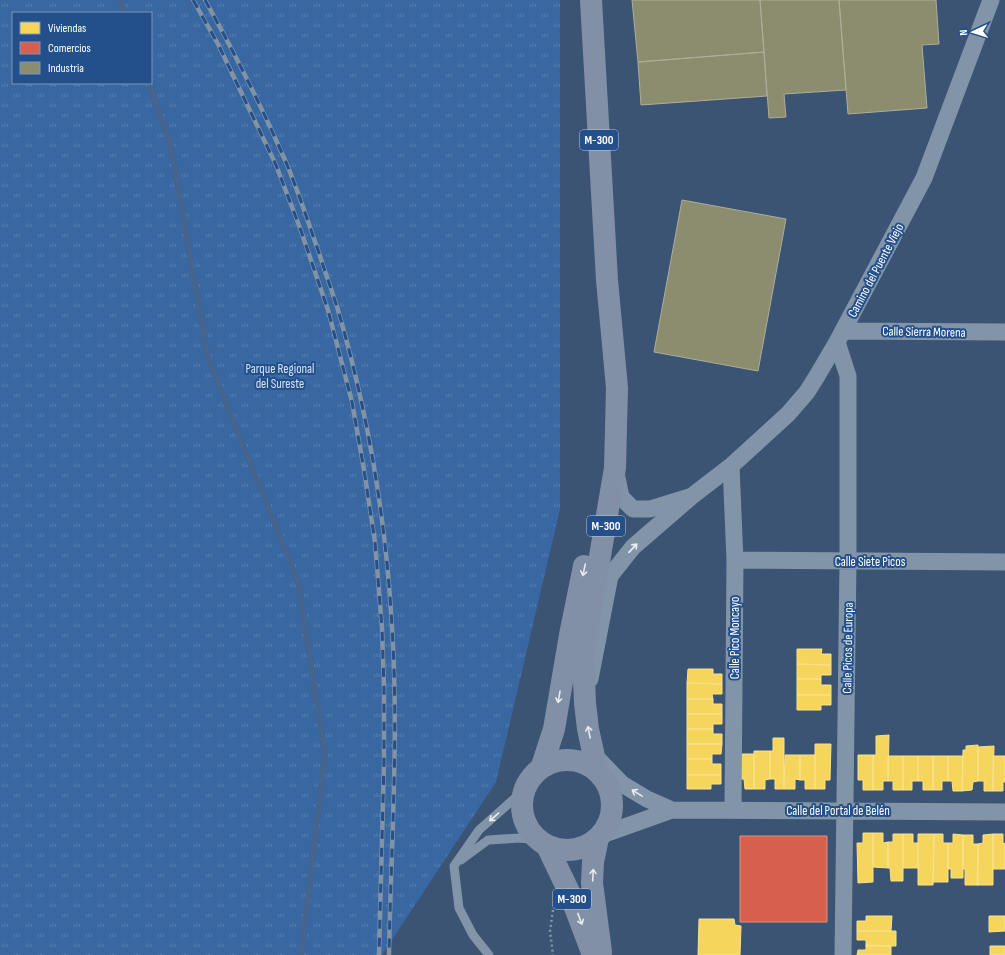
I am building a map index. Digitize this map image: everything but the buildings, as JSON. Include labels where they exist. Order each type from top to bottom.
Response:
[{"type":"main road","name":"M-300","points":[[592,0],[607,280],[617,388],[615,468],[583,656],[585,703],[588,729],[595,763],[606,782],[612,803],[608,824],[599,837],[593,862],[592,883],[602,955]]},
{"type":"main road","name":"M-300","points":[[542,766],[554,729],[570,635],[591,536],[602,465],[606,390],[607,280]]},
{"type":"main road","name":"M-300","points":[[593,955],[570,894],[542,843],[531,832],[525,823],[521,802],[523,791],[530,777],[542,766],[552,761],[569,759],[585,763],[595,763]]},
{"type":"main road","points":[[542,843],[562,850],[569,850],[584,846],[599,837]]},
{"type":"street","name":"Camino del Puente Viejo","points":[[585,703],[610,576],[633,547],[692,496],[731,466],[788,414],[802,398],[817,376],[840,336],[924,178],[991,0]]},
{"type":"street","name":"Calle Sierra Morena","points":[[840,336],[1005,332]]},
{"type":"street","name":"Calle Picos de Europa","points":[[840,336],[848,376],[848,561],[843,955]]},
{"type":"street","name":"Calle Pico Moncayo","points":[[731,466],[735,560],[733,810]]},
{"type":"street","points":[[615,468],[621,497],[633,508],[650,509],[692,496]]},
{"type":"street","name":"Calle Siete Picos","points":[[735,560],[1005,562]]},
{"type":"street","points":[[595,763],[622,784],[647,799],[672,810]]},
{"type":"street","points":[[599,837],[672,810]]},
{"type":"street","name":"Calle del Portal de Belén","points":[[672,810],[1005,812]]},
{"type":"lane","points":[[489,955],[473,935],[459,908],[454,866],[479,830],[523,791]]},
{"type":"lane","points":[[454,866],[488,840],[520,838],[542,843]]},
{"type":"path","points":[[553,955],[550,931],[554,905],[570,894]]},
{"type":"green space","name":"Parque Regional del Sureste","points":[[0,0],[560,0],[560,509],[496,782],[382,955],[0,955]]},
{"type":"waterway","points":[[120,0],[124,12]]},
{"type":"waterway","points":[[149,84],[171,147],[208,359],[298,581],[325,755],[301,955]]},
{"type":"railway","points":[[193,0],[218,44],[276,165],[300,228],[328,310],[352,402],[375,542],[382,628],[384,762],[379,955]]},
{"type":"railway","points":[[205,0],[257,99],[276,139],[294,183],[338,310],[349,349],[367,427],[385,547],[394,668],[395,750],[389,955]]}]
